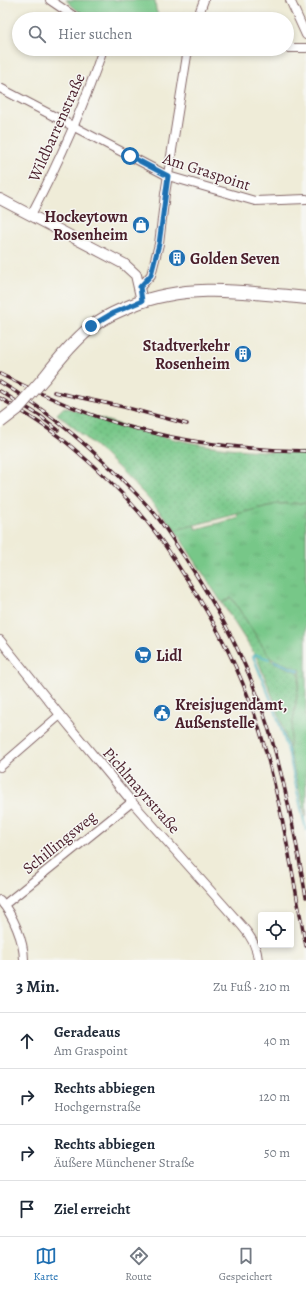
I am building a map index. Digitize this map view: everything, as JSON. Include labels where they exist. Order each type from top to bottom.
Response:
[{"type":"main road","points":[[0,422],[16,410],[76,340],[91,326],[113,313],[142,301],[166,294],[203,290],[225,290],[306,298]]},
{"type":"street","points":[[50,0],[68,12]]},
{"type":"street","points":[[199,12],[204,0]]},
{"type":"street","points":[[290,0],[306,35]]},
{"type":"street","points":[[294,48],[306,48]]},
{"type":"street","name":"Wildbarrenstraße","points":[[31,215],[73,127],[96,72],[101,56]]},
{"type":"street","points":[[140,287],[151,275],[159,244],[187,56]]},
{"type":"street","name":"Am Graspoint","points":[[0,88],[168,176],[255,202],[306,199]]},
{"type":"street","points":[[0,199],[124,264],[136,275],[142,301]]},
{"type":"street","name":"Pichlmayrstraße","points":[[0,640],[132,802],[251,936],[257,951],[258,960]]},
{"type":"street","points":[[0,767],[60,715]]},
{"type":"street","name":"Schillingsweg","points":[[2,902],[132,802]]},
{"type":"street","points":[[2,902],[20,934],[24,951],[24,960]]},
{"type":"green space","points":[[66,0],[155,0],[157,12],[80,12]]},
{"type":"green space","points":[[64,407],[135,429],[194,443],[242,450],[306,453],[306,503],[276,504],[175,530],[134,483],[89,440],[57,414]]},
{"type":"green space","points":[[306,503],[306,817],[289,749],[301,670],[270,658],[231,597],[222,603],[175,530],[194,524],[196,529],[238,518],[237,513],[276,504]]},
{"type":"green space","points":[[231,597],[273,662],[300,673],[289,749],[277,708],[257,658],[222,603]]},
{"type":"waterway","points":[[269,659],[257,655],[253,656],[275,710],[288,751],[306,830]]},
{"type":"waterway","points":[[274,661],[299,671]]},
{"type":"railway","points":[[0,374],[87,413],[141,430],[202,443],[264,449],[306,451]]},
{"type":"railway","points":[[0,382],[48,414],[120,477],[158,518],[209,596],[240,654],[264,715],[283,782],[306,897]]},
{"type":"railway","points":[[0,391],[40,416],[58,430]]},
{"type":"railway","points":[[54,392],[124,407],[187,424]]},
{"type":"railway","points":[[0,398],[56,434],[120,491],[152,527],[198,597],[217,630],[242,681],[264,744],[278,801],[306,946]]},
{"type":"place","name":"Hockeytown Rosenheim","points":[[141,225]]},
{"type":"place","name":"Golden Seven","points":[[177,258]]},
{"type":"place","name":"Stadtverkehr Rosenheim","points":[[243,354]]},
{"type":"place","name":"Lidl","points":[[143,655]]},
{"type":"place","name":"Kreisjugendamt, Außenstelle","points":[[162,713]]},
{"type":"route","points":[[91,326],[113,313],[142,301],[140,287],[151,275],[159,244],[168,176],[130,156]]}]
